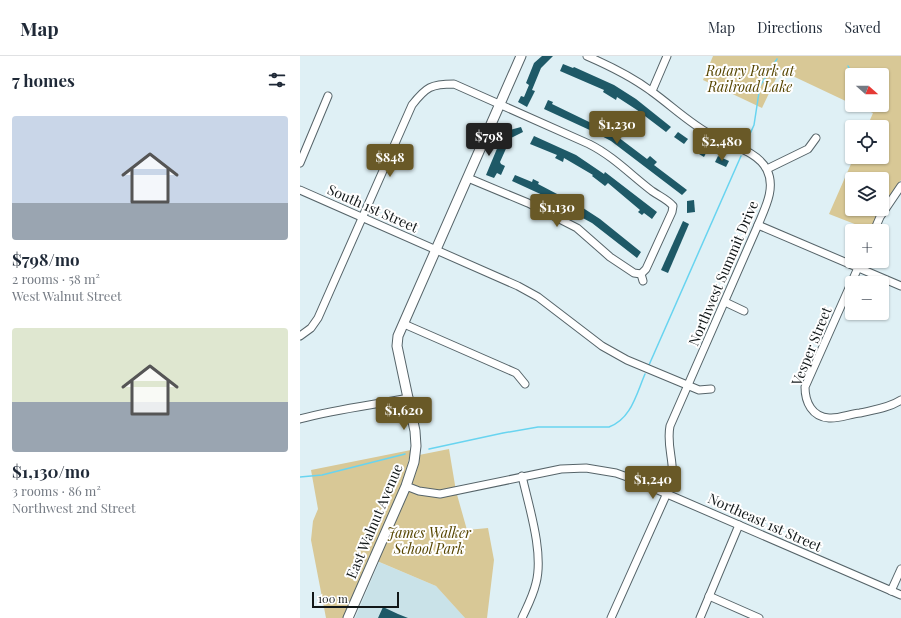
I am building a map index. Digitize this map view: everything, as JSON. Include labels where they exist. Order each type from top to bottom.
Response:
[{"type":"street","name":"East Walnut Avenue","points":[[348,618],[406,486],[414,462],[416,446],[415,431],[397,346],[398,336],[521,56]]},
{"type":"street","points":[[587,56],[626,74],[652,91],[694,125],[751,154],[767,169],[808,149],[816,138]]},
{"type":"street","points":[[652,91],[667,56]]},
{"type":"street","points":[[300,336],[311,328],[318,318],[412,105],[422,92],[437,84],[454,84],[598,149],[673,206],[672,212],[642,278],[610,257],[577,228],[528,203],[468,178]]},
{"type":"street","points":[[300,163],[328,96]]},
{"type":"street","name":"Northwest Summit Drive","points":[[612,618],[672,482],[673,474],[668,436],[670,426],[768,200],[770,191],[767,169]]},
{"type":"street","points":[[877,224],[880,217],[901,186]]},
{"type":"street","name":"South 1st Street","points":[[300,190],[518,286],[538,297],[602,346],[627,360],[699,390],[711,389]]},
{"type":"street","points":[[758,225],[845,259]]},
{"type":"street","name":"Vesper Street","points":[[857,268],[805,387],[805,396],[812,410],[818,415],[829,418],[894,404],[901,400]]},
{"type":"street","points":[[867,268],[901,286]]},
{"type":"street","points":[[725,302],[744,311]]},
{"type":"street","points":[[404,324],[516,373],[525,384]]},
{"type":"street","points":[[300,419],[324,412],[369,406],[409,398]]},
{"type":"street","name":"Northeast 1st Street","points":[[406,486],[419,491],[440,494],[562,469],[586,468],[616,473],[666,493],[901,595]]},
{"type":"street","points":[[522,476],[538,549],[538,565],[535,588],[522,618]]},
{"type":"street","points":[[700,618],[739,525]]},
{"type":"street","points":[[891,591],[901,568]]},
{"type":"street","points":[[709,596],[759,618]]},
{"type":"shaded area","points":[[379,562],[436,586],[465,618],[355,618]]},
{"type":"green space","name":"Rotary Park at Railroad Lake","points":[[713,56],[901,56],[901,180],[889,198],[889,172],[847,172],[851,164],[889,164],[889,120],[870,120],[873,113],[871,112],[889,112],[889,68],[845,68],[845,101],[780,70],[762,108],[703,80]]},
{"type":"green space","name":"Rotary Park at Railroad Lake","points":[[845,178],[845,216],[877,216],[873,224],[855,224],[829,214]]},
{"type":"green space","name":"James Walker School Park","points":[[449,449],[456,491],[467,530],[488,528],[494,560],[487,618],[465,618],[436,586],[377,561],[413,480],[419,455]]},
{"type":"green space","name":"James Walker School Park","points":[[411,450],[406,471],[391,514],[344,618],[326,618],[311,540],[313,521],[318,509],[311,470]]},
{"type":"building","points":[[542,56],[553,56],[541,68],[532,90],[535,91],[527,107],[518,102],[521,96],[524,97],[529,85],[526,83],[534,63]]},
{"type":"building","points":[[563,64],[573,68],[574,67],[614,85],[636,99],[671,127],[666,132],[617,97],[616,100],[603,92],[604,90],[560,71]]},
{"type":"building","points":[[548,100],[553,102],[552,104],[614,134],[647,159],[650,156],[657,162],[654,165],[687,190],[682,195],[611,141],[544,109]]},
{"type":"building","points":[[521,127],[523,132],[509,139],[506,131]]},
{"type":"building","points":[[678,132],[688,139],[684,144],[674,137]]},
{"type":"building","points":[[534,136],[576,155],[604,174],[605,172],[657,212],[652,219],[644,213],[642,215],[638,212],[640,210],[608,183],[605,186],[592,176],[593,175],[564,158],[563,162],[555,158],[557,155],[530,144]]},
{"type":"building","points":[[501,139],[509,142],[500,162],[505,166],[501,175],[497,173],[494,178],[486,175]]},
{"type":"building","points":[[697,145],[707,151],[704,157],[694,151]]},
{"type":"building","points":[[718,156],[729,161],[726,167],[715,162]]},
{"type":"building","points":[[515,175],[532,182],[533,179],[539,182],[538,184],[580,206],[600,219],[641,252],[637,258],[592,223],[579,216],[580,215],[560,203],[512,181]]},
{"type":"building","points":[[694,200],[695,212],[687,213],[687,201]]},
{"type":"building","points":[[683,221],[689,224],[668,273],[661,270]]},
{"type":"building","points":[[383,607],[398,614],[408,618],[378,618]]},
{"type":"waterway","points":[[745,145],[754,125],[760,86],[777,59]]},
{"type":"waterway","points":[[649,365],[741,156]]},
{"type":"waterway","points":[[429,449],[538,427],[609,427],[623,418],[628,412],[645,374]]},
{"type":"waterway","points":[[300,477],[322,475],[405,454]]}]
